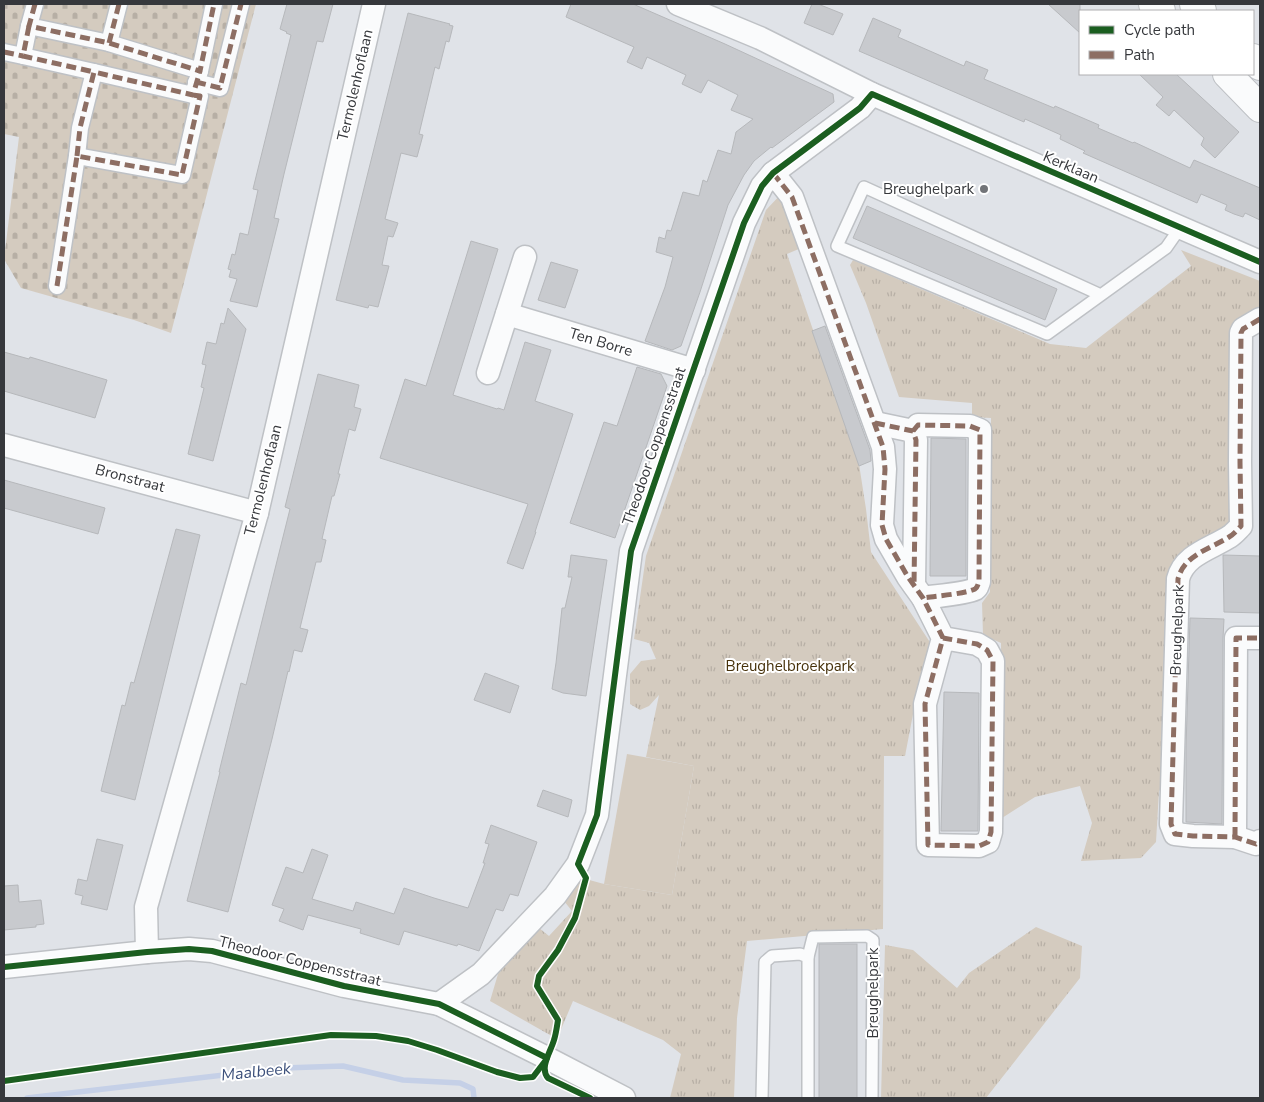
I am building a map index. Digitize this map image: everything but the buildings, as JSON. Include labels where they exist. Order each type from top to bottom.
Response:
[{"type":"street","points":[[23,56],[35,4]]},
{"type":"street","points":[[109,43],[119,4]]},
{"type":"street","points":[[77,156],[182,175],[200,96],[196,83],[214,4]]},
{"type":"street","points":[[4,52],[94,72],[196,83],[220,88],[241,4]]},
{"type":"street","name":"Termolenhoflaan","points":[[147,952],[146,907],[257,512],[374,4]]},
{"type":"street","name":"Kerklaan","points":[[678,4],[760,38],[872,94],[1260,262]]},
{"type":"street","points":[[29,26],[109,43],[196,83]]},
{"type":"street","points":[[57,286],[80,128],[94,72]]},
{"type":"street","points":[[1228,75],[1260,108]]},
{"type":"street","name":"Theodoor Coppensstraat","points":[[439,1004],[481,974],[555,896],[578,864],[597,814],[631,551],[744,223],[762,186],[773,173],[860,108],[872,94]]},
{"type":"street","points":[[773,173],[792,197],[883,447],[885,469],[882,525],[886,539],[943,638],[925,704],[928,845],[979,846],[988,842],[991,832],[993,660],[987,650],[977,644],[943,638]]},
{"type":"street","points":[[488,373],[525,257]]},
{"type":"street","name":"Ten Borre","points":[[507,314],[694,370]]},
{"type":"street","name":"Breughelpark","points":[[1260,319],[1241,333],[1241,526],[1231,536],[1189,560],[1180,572],[1178,579],[1171,824],[1175,834],[1235,837],[1256,844],[1260,841]]},
{"type":"street","points":[[875,423],[913,431]]},
{"type":"street","points":[[913,431],[918,425],[970,426],[980,430],[979,582],[974,589],[956,593],[918,592]]},
{"type":"street","points":[[913,431],[916,440],[918,592]]},
{"type":"street","name":"Bronstraat","points":[[4,445],[257,512]]},
{"type":"street","points":[[1235,837],[1236,638],[1260,638]]},
{"type":"street","name":"Theodoor Coppensstraat","points":[[4,967],[147,952],[189,949],[212,951],[344,986],[439,1004],[624,1098]]},
{"type":"lane","points":[[1101,295],[864,187],[837,246],[1047,334],[1101,295],[1166,248],[1180,228]]},
{"type":"lane","name":"Breughelpark","points":[[808,1098],[808,957],[813,937],[867,936],[873,940],[872,1098]]},
{"type":"lane","points":[[762,1098],[765,962],[772,956],[800,954],[808,957]]},
{"type":"green space","points":[[4,4],[256,4],[171,333],[134,320],[21,288],[4,259],[19,137],[4,134]]},
{"type":"green space","name":"Breughelbroekpark","points":[[783,192],[801,248],[787,254],[859,464],[871,552],[935,650],[919,683],[905,756],[884,756],[883,929],[747,941],[737,1018],[734,1098],[670,1098],[681,1054],[663,1040],[573,1001],[557,1039],[490,1001],[498,974],[539,928],[549,936],[572,911],[564,901],[582,878],[604,884],[672,895],[694,766],[646,757],[659,695],[649,706],[640,710],[630,704],[630,674],[641,661],[656,659],[649,643],[634,639],[646,556],[766,210]]},
{"type":"green space","points":[[1181,250],[1260,281],[1260,308],[1232,326],[1232,523],[1221,532],[1199,540],[1168,571],[1167,784],[1159,791],[1156,842],[1141,858],[1081,861],[1092,823],[1080,786],[1035,797],[1002,818],[1001,643],[983,635],[982,603],[990,592],[991,418],[972,417],[972,403],[899,397],[866,303],[850,265],[853,260],[1050,344],[1086,348],[1191,266]]},
{"type":"green space","points":[[627,754],[694,766],[672,895],[604,884]]},
{"type":"green space","points":[[1036,927],[1082,946],[1080,978],[986,1098],[881,1098],[885,945],[913,950],[957,988],[969,973]]},
{"type":"waterway","name":"Maalbeek","points":[[27,1098],[284,1068],[343,1066],[403,1080],[460,1083],[473,1089],[474,1098]]},
{"type":"marked path","points":[[35,4],[29,26],[109,43],[200,71],[214,4]]},
{"type":"marked path","points":[[109,43],[119,4]]},
{"type":"marked path","points":[[196,82],[220,88],[241,4]]},
{"type":"marked path","points":[[29,26],[23,56],[94,72]]},
{"type":"marked path","points":[[4,52],[23,56]]},
{"type":"marked path","points":[[77,156],[80,128],[94,72],[193,95],[200,71]]},
{"type":"marked path","points":[[57,286],[77,156],[182,175],[200,96],[193,95]]},
{"type":"marked path","points":[[773,173],[792,197],[883,447],[885,469],[882,525],[886,539],[908,577],[923,598],[943,638],[925,704],[928,845],[979,846],[988,842],[991,832],[993,661],[987,650],[977,644],[943,638]]},
{"type":"marked path","points":[[1260,319],[1243,329],[1241,333],[1241,526],[1231,536],[1192,558],[1181,571],[1178,579],[1171,824],[1175,834],[1235,837],[1256,844],[1260,841]]},
{"type":"marked path","points":[[875,423],[913,431],[916,440],[914,585]]},
{"type":"marked path","points":[[913,431],[918,425],[970,426],[980,430],[979,582],[977,588],[957,594],[923,598]]},
{"type":"marked path","points":[[1235,837],[1236,638],[1260,638]]},
{"type":"cycle path","points":[[590,1098],[548,1078],[546,1074],[546,1059],[555,1038],[558,1020],[537,986],[539,976],[558,950],[575,918],[586,878],[578,864],[597,815],[631,551],[744,223],[762,186],[773,173],[860,108],[872,94],[1260,262]]},
{"type":"cycle path","points":[[4,967],[147,952],[189,949],[212,951],[344,986],[439,1004],[547,1058]]},
{"type":"cycle path","points":[[4,1081],[331,1035],[376,1036],[408,1041],[497,1072],[520,1078],[533,1077],[546,1060]]},
{"type":"place","name":"Breughelpark","points":[[984,189]]}]
